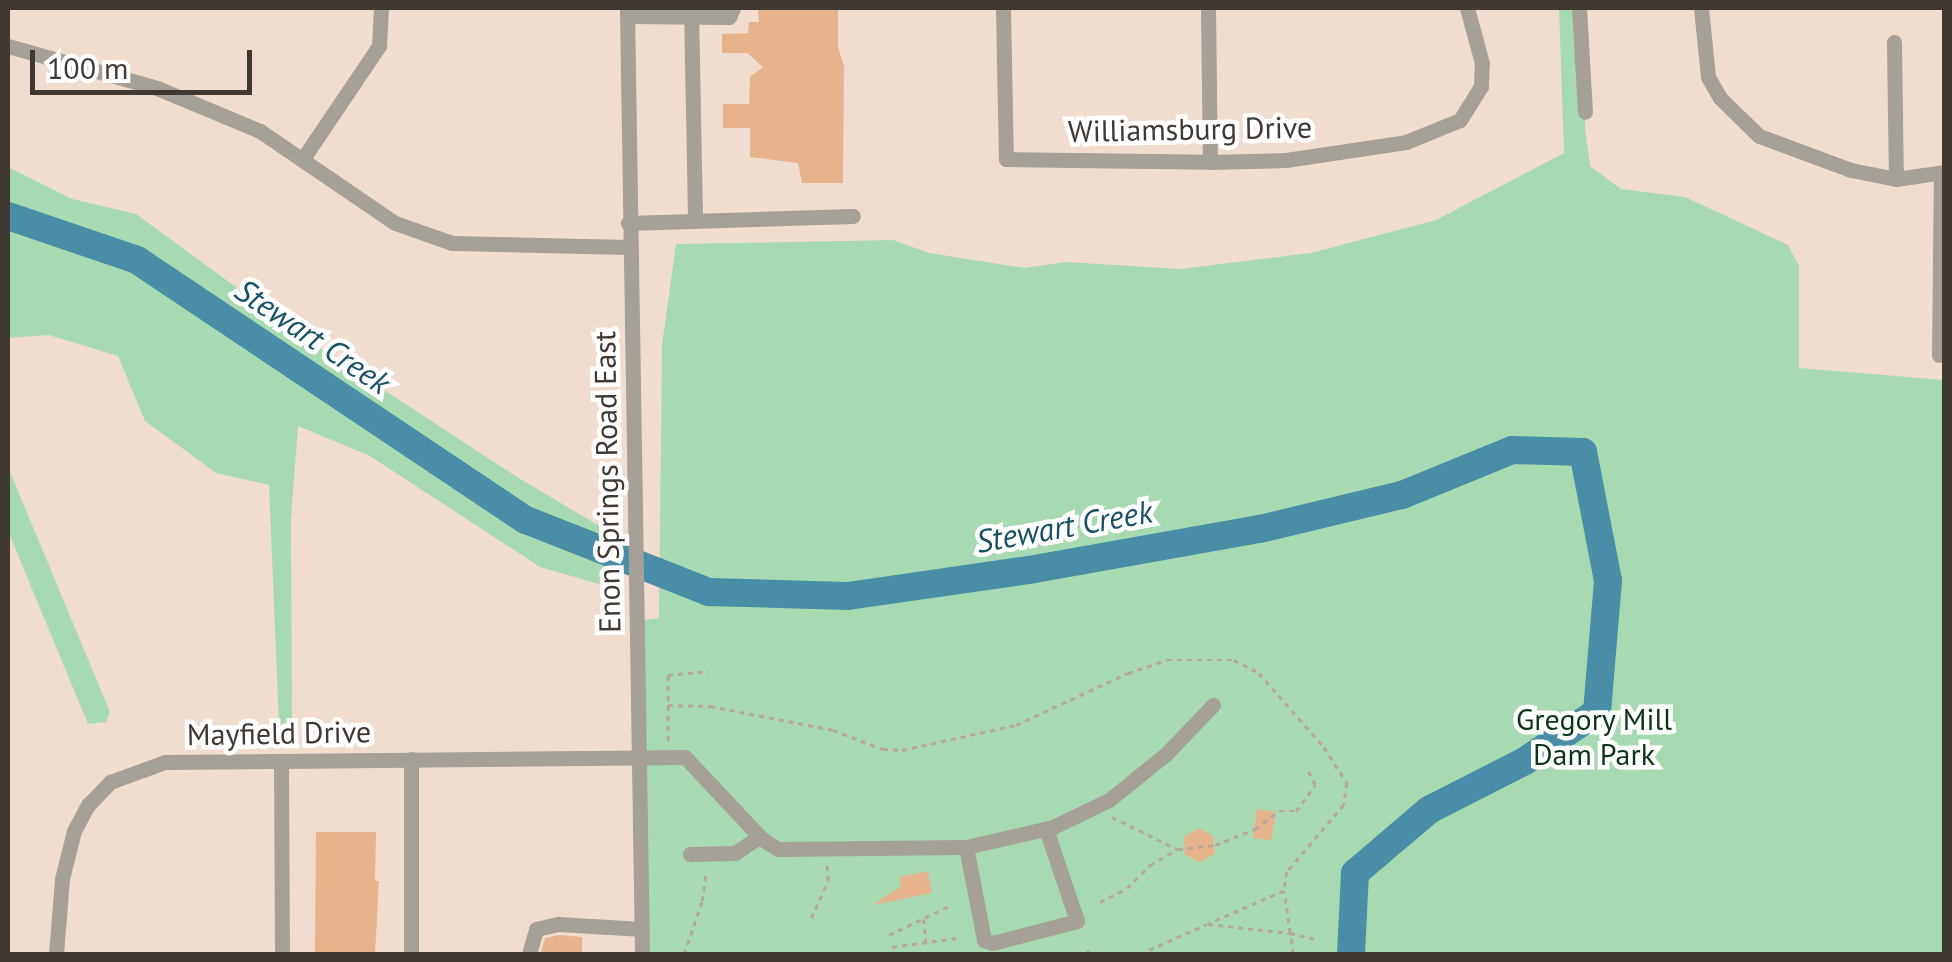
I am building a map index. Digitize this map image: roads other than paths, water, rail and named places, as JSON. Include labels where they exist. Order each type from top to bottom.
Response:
[{"type":"street","points":[[302,160],[379,46],[380,8]]},
{"type":"street","points":[[627,12],[691,12],[728,17],[733,8]]},
{"type":"street","name":"Williamsburg Drive","points":[[1003,8],[1006,159],[1210,162],[1286,160],[1406,142],[1460,120],[1481,86],[1482,64],[1467,8]]},
{"type":"street","points":[[1208,8],[1210,162]]},
{"type":"street","points":[[1579,8],[1585,112]]},
{"type":"street","points":[[1701,8],[1708,77],[1720,98],[1759,136],[1822,156],[1851,170],[1896,178],[1943,172],[1939,355]]},
{"type":"street","name":"Enon Springs Road East","points":[[627,12],[642,954]]},
{"type":"street","points":[[691,12],[695,221]]},
{"type":"street","points":[[1894,42],[1896,178]]},
{"type":"street","points":[[8,46],[157,88],[260,131],[395,223],[452,244],[629,247]]},
{"type":"street","points":[[628,224],[853,216]]},
{"type":"street","points":[[690,854],[735,853],[759,837],[778,849],[966,848],[1046,829],[1093,808],[1166,754],[1213,705]]},
{"type":"street","name":"Mayfield Drive","points":[[56,954],[62,879],[74,831],[88,805],[110,782],[166,762],[685,758],[759,837]]},
{"type":"street","points":[[410,954],[411,760]]},
{"type":"street","points":[[281,761],[282,954]]},
{"type":"street","points":[[966,848],[984,940],[993,943],[1077,922],[1046,829]]},
{"type":"street","points":[[529,954],[536,930],[558,924],[642,929]]},
{"type":"waterway","name":"Stewart Creek","points":[[8,216],[137,260],[526,520],[709,592],[848,596],[1029,570],[1260,529],[1402,495],[1512,450],[1583,452],[1608,581],[1597,712],[1525,761],[1429,810],[1355,873],[1351,954]]},
{"type":"park label","name":"Gregory Mill Dam Park","points":[[1594,736]]}]
